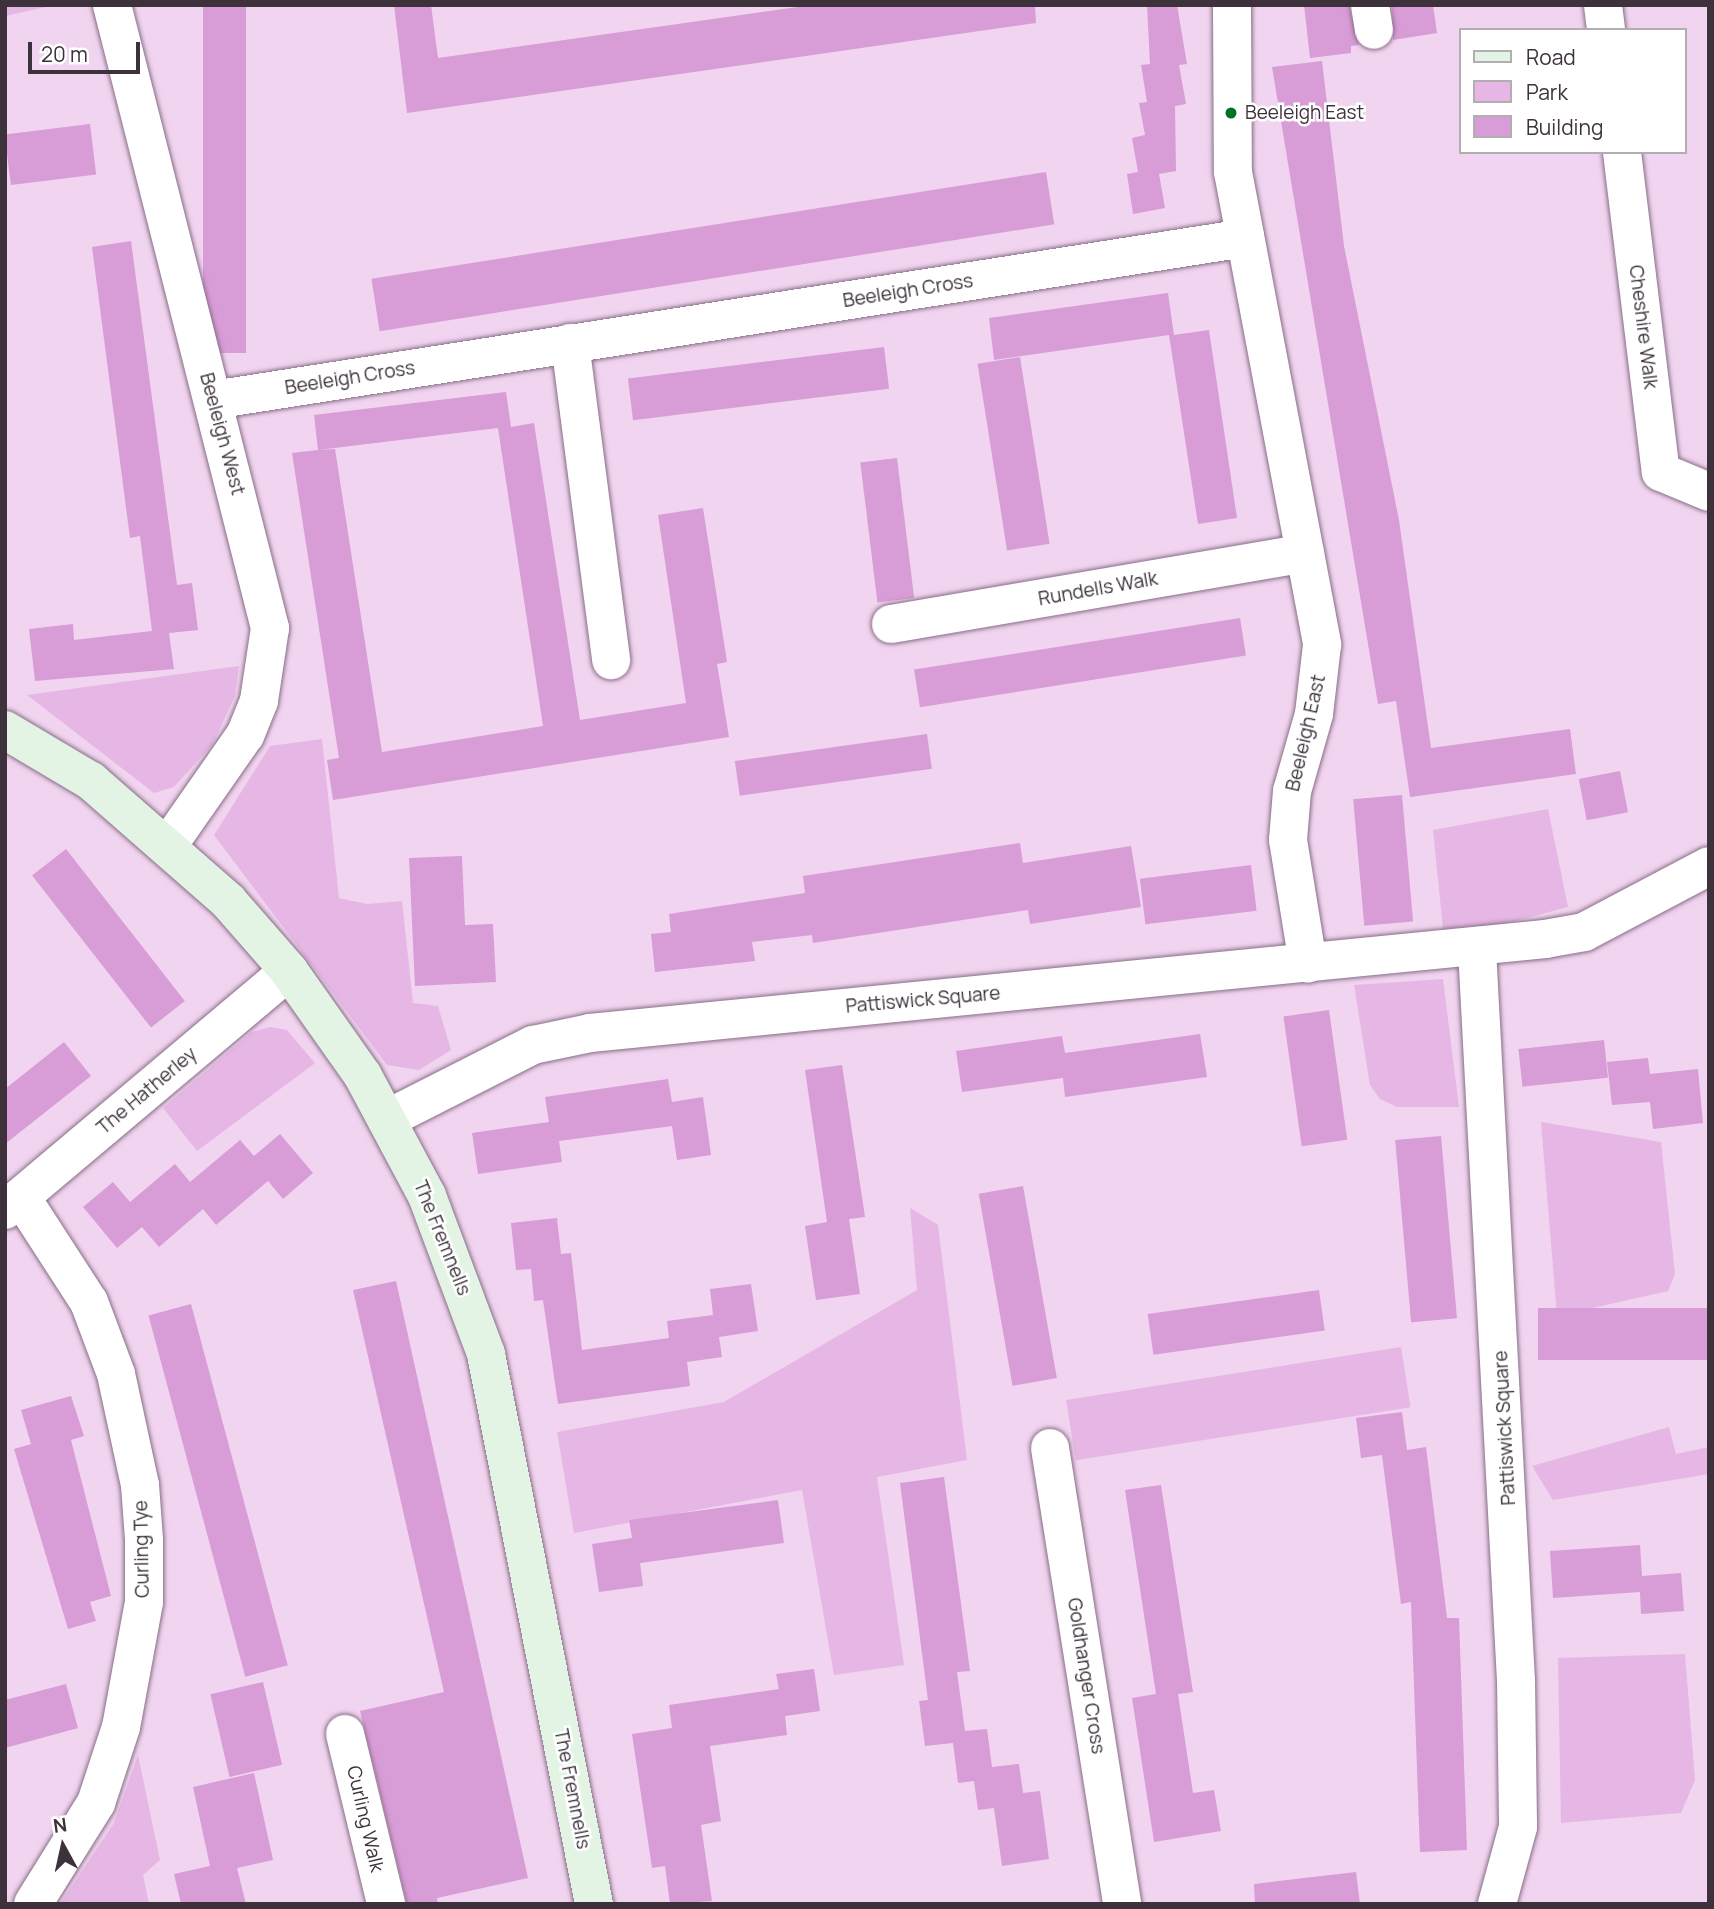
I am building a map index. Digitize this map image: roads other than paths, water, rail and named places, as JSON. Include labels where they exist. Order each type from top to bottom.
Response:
[{"type":"street","name":"Beeleigh West","points":[[112,5],[265,598],[267,660],[245,735],[169,844]]},
{"type":"street","name":"Beeleigh East","points":[[1232,5],[1228,132],[1245,238],[1322,645],[1321,674],[1292,791],[1288,841],[1308,963]]},
{"type":"street","points":[[1603,5],[1606,28]]},
{"type":"street","name":"Cheshire Walk","points":[[1622,154],[1661,472],[1700,486]]},
{"type":"street","name":"Beeleigh Cross","points":[[213,400],[1245,238]]},
{"type":"street","points":[[570,343],[611,660]]},
{"type":"street","name":"Rundells Walk","points":[[891,624],[1305,553]]},
{"type":"street","name":"The Fremnells","points":[[5,730],[92,781],[169,844],[289,971],[387,1119],[427,1196],[486,1354],[594,1904]]},
{"type":"street","name":"Pattiswick Square","points":[[387,1119],[533,1045],[600,1032],[1477,948],[1584,932],[1709,866]]},
{"type":"street","name":"Pattiswick Square","points":[[1477,948],[1516,1680],[1518,1827],[1497,1904]]},
{"type":"street","name":"The Hatherley","points":[[13,1203],[289,971]]},
{"type":"street","name":"Curling Tye","points":[[13,1203],[89,1302],[116,1374],[140,1485],[144,1540],[144,1602],[121,1727],[96,1803],[33,1904]]},
{"type":"street","name":"Goldhanger Cross","points":[[1050,1448],[1122,1904]]},
{"type":"street","name":"Curling Walk","points":[[345,1734],[386,1904]]},
{"type":"place","name":"Beeleigh East","points":[[1231,113]]}]
